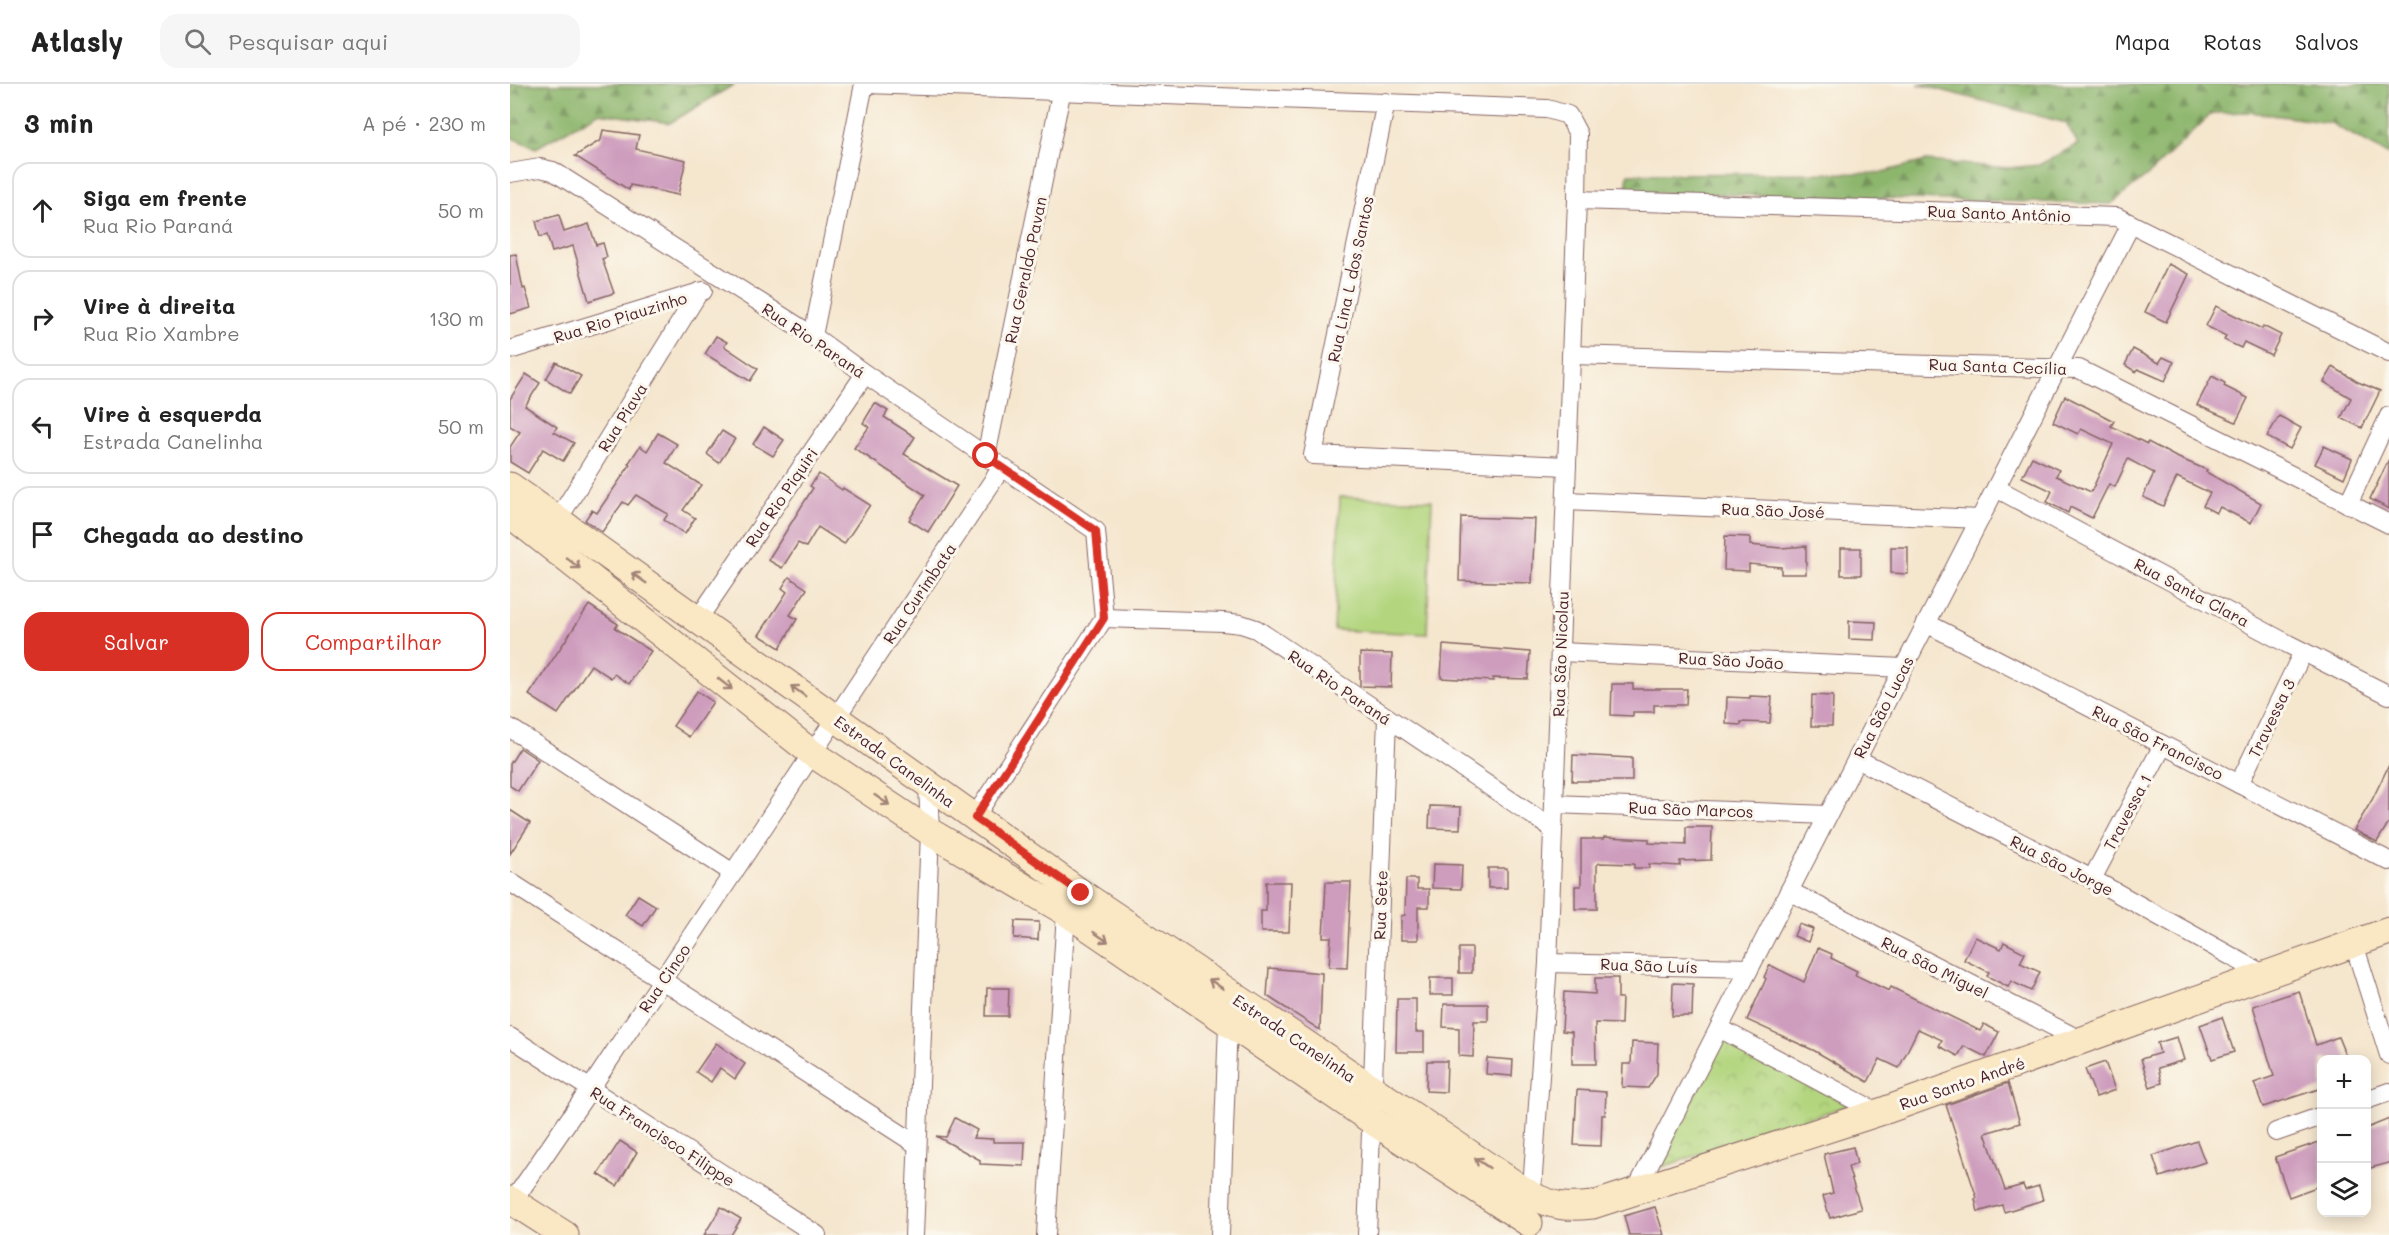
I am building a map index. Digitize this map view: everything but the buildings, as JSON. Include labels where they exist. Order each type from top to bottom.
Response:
[{"type":"street","points":[[813,336],[865,84],[1063,87],[1386,102]]},
{"type":"street","name":"Rua Geraldo Pavan","points":[[986,456],[1063,87]]},
{"type":"street","name":"Rua São Nicolau","points":[[1386,102],[1547,109],[1568,115],[1578,134],[1548,963],[1531,1195]]},
{"type":"street","name":"Rua Lina L dos Santos","points":[[1386,102],[1313,455],[1567,466]]},
{"type":"street","name":"Rua Rio Paraná","points":[[516,171],[540,168],[553,171],[813,336],[1096,531],[1104,618],[1223,622],[1256,630],[1553,829]]},
{"type":"street","name":"Rua Santo Antônio","points":[[1577,200],[2117,217],[2389,353]]},
{"type":"street","name":"Rua São Lucas","points":[[1636,1190],[2131,224]]},
{"type":"street","name":"Rua Rio Piauzinho","points":[[510,350],[729,284]]},
{"type":"street","name":"Rua Piava","points":[[551,531],[699,292]]},
{"type":"street","name":"Rua Santa Cecília","points":[[1571,355],[2079,369],[2389,524]]},
{"type":"street","name":"Rua Rio Piquiri","points":[[698,620],[865,374]]},
{"type":"street","points":[[2348,504],[2389,416]]},
{"type":"street","name":"Rua Curimbata","points":[[813,754],[1002,467]]},
{"type":"street","name":"Estrada Canelinha","points":[[510,486],[551,531],[813,754],[930,832],[1073,903],[1374,1090],[1531,1195],[1529,1229]]},
{"type":"street","name":"Rua Santa Clara","points":[[1996,488],[2303,651],[2388,690]]},
{"type":"street","name":"Rua São José","points":[[1566,501],[1980,519]]},
{"type":"street","name":"Estrada Canelinha","points":[[510,514],[551,531],[698,620],[975,818],[1073,903],[1228,1024],[1529,1229]]},
{"type":"street","points":[[975,818],[1104,618]]},
{"type":"street","name":"Rua São Francisco","points":[[1926,623],[2389,861]]},
{"type":"street","name":"Travessa 3","points":[[2239,784],[2303,651]]},
{"type":"street","name":"Rua São João","points":[[1560,652],[1903,668]]},
{"type":"street","name":"Rua Sete","points":[[1367,1235],[1387,719]]},
{"type":"street","points":[[510,728],[733,873]]},
{"type":"street","name":"Travessa 1","points":[[2091,879],[2163,745]]},
{"type":"street","name":"Rua Cinco","points":[[512,1201],[590,1089],[813,754]]},
{"type":"street","name":"Rua São Jorge","points":[[1857,759],[2091,879],[2265,975]]},
{"type":"street","points":[[914,1235],[930,832],[928,785]]},
{"type":"street","name":"Rua São Marcos","points":[[1554,804],[1828,815]]},
{"type":"street","points":[[510,882],[916,1144]]},
{"type":"street","name":"Rua São Miguel","points":[[1789,891],[2082,1041]]},
{"type":"street","points":[[1046,1235],[1073,903]]},
{"type":"street","name":"Rua Santo André","points":[[1531,1195],[1550,1204],[1569,1207],[1593,1205],[1886,1110],[2389,931]]},
{"type":"street","points":[[2354,944],[2389,1055]]},
{"type":"street","name":"Rua São Luís","points":[[1548,963],[1749,968]]},
{"type":"street","points":[[1220,1235],[1228,1024]]},
{"type":"street","points":[[1719,1028],[1877,1112]]},
{"type":"street","name":"Rua Francisco Filippe","points":[[510,1037],[817,1235]]},
{"type":"street","points":[[2371,1099],[2389,1092]]},
{"type":"street","points":[[2276,1132],[2317,1118]]},
{"type":"street","points":[[512,1201],[565,1235]]},
{"type":"green space","points":[[510,84],[735,84],[670,123],[598,113],[536,148],[510,137]]},
{"type":"green space","points":[[1918,84],[2389,84],[2389,155],[2331,123],[2251,112],[2212,113],[2147,176],[2111,204],[1626,192],[1628,174],[1878,173],[1926,161],[2008,168],[2039,165],[2078,144],[2066,123]]},
{"type":"green space","points":[[1340,497],[1432,500],[1427,634],[1334,630]]},
{"type":"green space","points":[[1724,1039],[1849,1105],[1656,1169]]},
{"type":"route","points":[[986,456],[1096,531],[1104,618],[975,818],[1081,893]]}]
